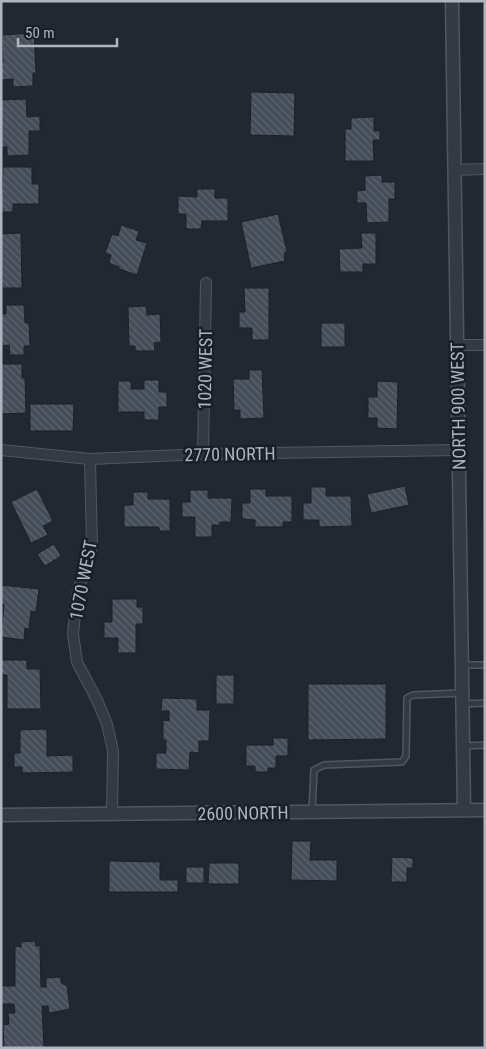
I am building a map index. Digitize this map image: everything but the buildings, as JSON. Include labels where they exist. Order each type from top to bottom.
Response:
[{"type":"street","name":"NORTH 900 WEST","points":[[452,1],[464,810]]},
{"type":"street","points":[[454,170],[485,169]]},
{"type":"street","name":"1020 WEST","points":[[203,454],[206,283]]},
{"type":"street","points":[[457,345],[485,345]]},
{"type":"street","name":"2770 NORTH","points":[[1,450],[90,459],[203,454],[458,450]]},
{"type":"street","name":"1070 WEST","points":[[90,459],[92,547],[77,594],[73,634],[77,662],[107,724],[113,751],[112,814]]},
{"type":"street","name":"2600 NORTH","points":[[1,815],[485,810]]},
{"type":"lane","points":[[462,665],[485,665]]},
{"type":"lane","points":[[312,812],[314,770],[324,765],[402,762],[406,756],[408,698],[413,695],[462,698],[485,703]]},
{"type":"lane","points":[[463,746],[485,746]]}]
